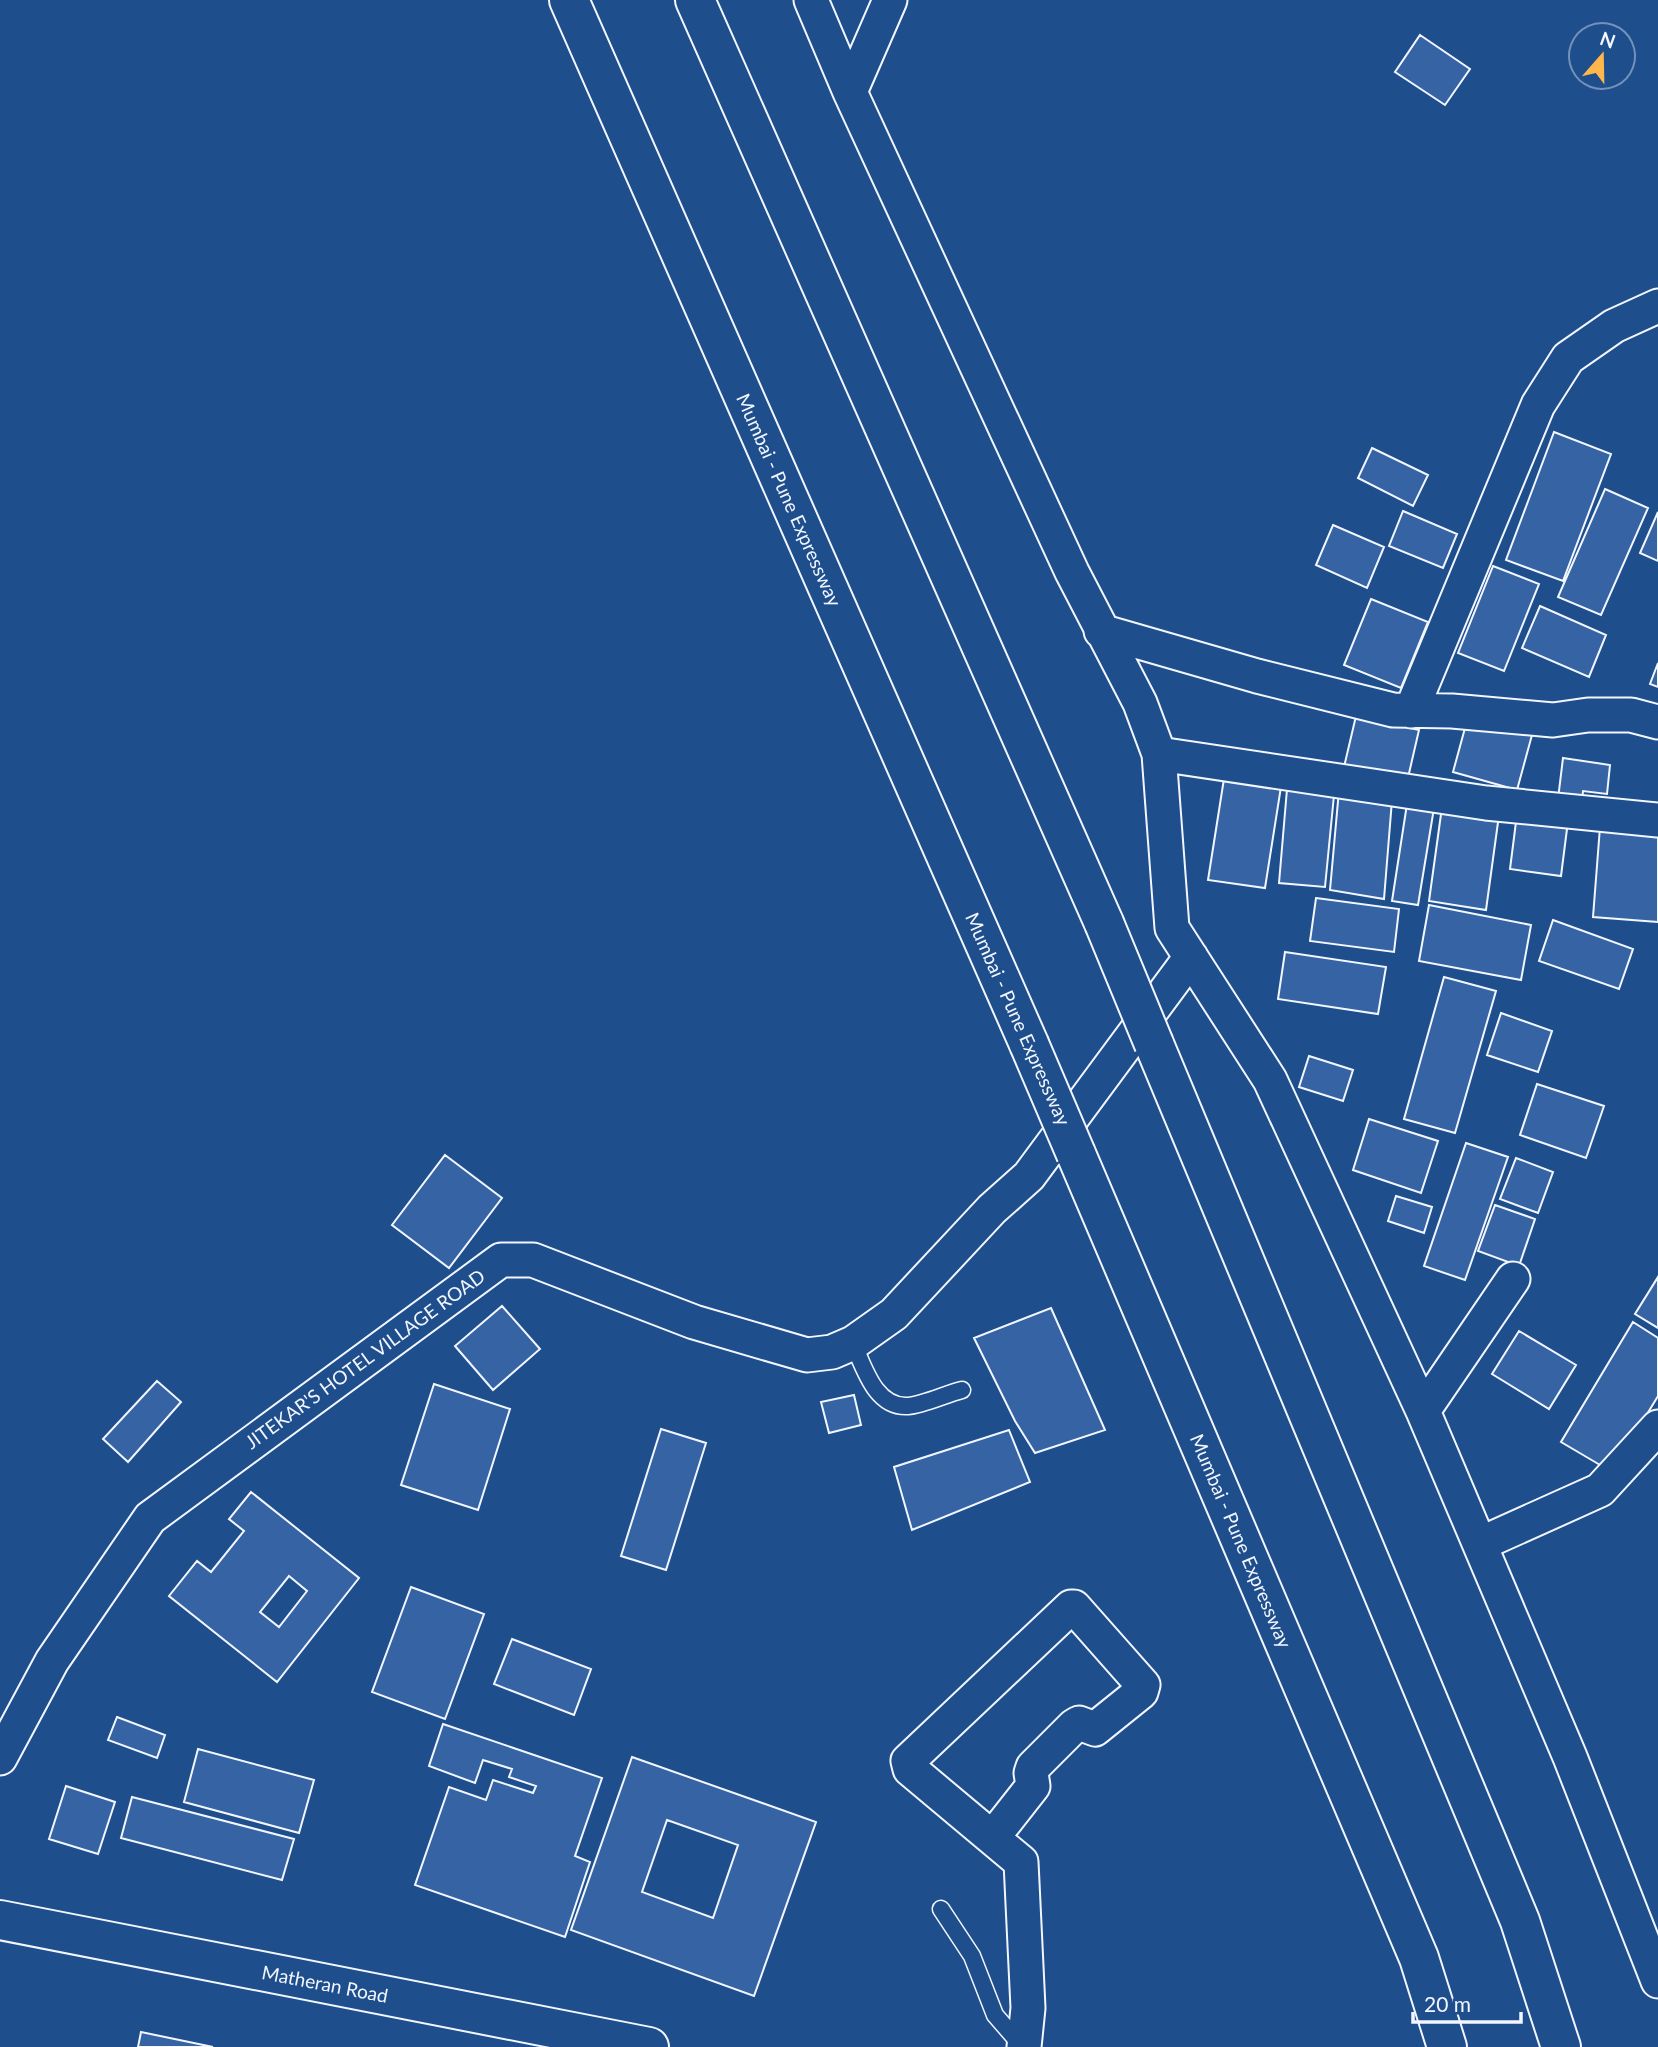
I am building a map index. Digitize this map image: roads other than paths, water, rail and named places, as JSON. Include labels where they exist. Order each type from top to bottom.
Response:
[{"type":"main road","name":"Mumbai - Pune Expressway","points":[[569,0],[1029,1044],[1419,1958],[1447,2047]]},
{"type":"main road","points":[[695,0],[1104,923],[1520,1921],[1561,2047]]},
{"type":"main road","name":"Matheran Road","points":[[0,1920],[649,2047]]},
{"type":"street","points":[[811,0],[850,92],[1101,631],[1140,703],[1159,754],[1172,928],[1270,1080],[1423,1411],[1656,1966]]},
{"type":"street","points":[[850,92],[890,0]]},
{"type":"street","points":[[1411,711],[1538,405],[1568,358],[1614,326],[1658,306]]},
{"type":"street","points":[[1101,631],[1257,676],[1393,710],[1484,713],[1553,720],[1588,715],[1630,715],[1658,722]]},
{"type":"street","points":[[1159,754],[1486,803],[1658,820]]},
{"type":"street","name":"JITEKAR'S HOTEL VILLAGE ROAD","points":[[0,1758],[52,1661],[150,1518],[501,1260],[533,1260],[694,1322],[807,1355],[832,1352],[853,1343],[894,1314],[992,1209],[1029,1176],[1191,957]]},
{"type":"street","points":[[1423,1411],[1513,1279]]},
{"type":"street","points":[[1480,1544],[1600,1490],[1658,1427]]},
{"type":"street","points":[[993,1837],[1033,1786],[1033,1767],[1074,1726],[1079,1723],[1095,1729],[1141,1692],[1143,1685],[1074,1607],[908,1761],[910,1769],[1021,1862],[1028,2008],[1024,2047]]},
{"type":"lane","points":[[853,1343],[875,1390],[888,1403],[908,1406],[962,1390]]},
{"type":"lane","points":[[941,1909],[972,1956],[995,2015],[1024,2047]]}]
